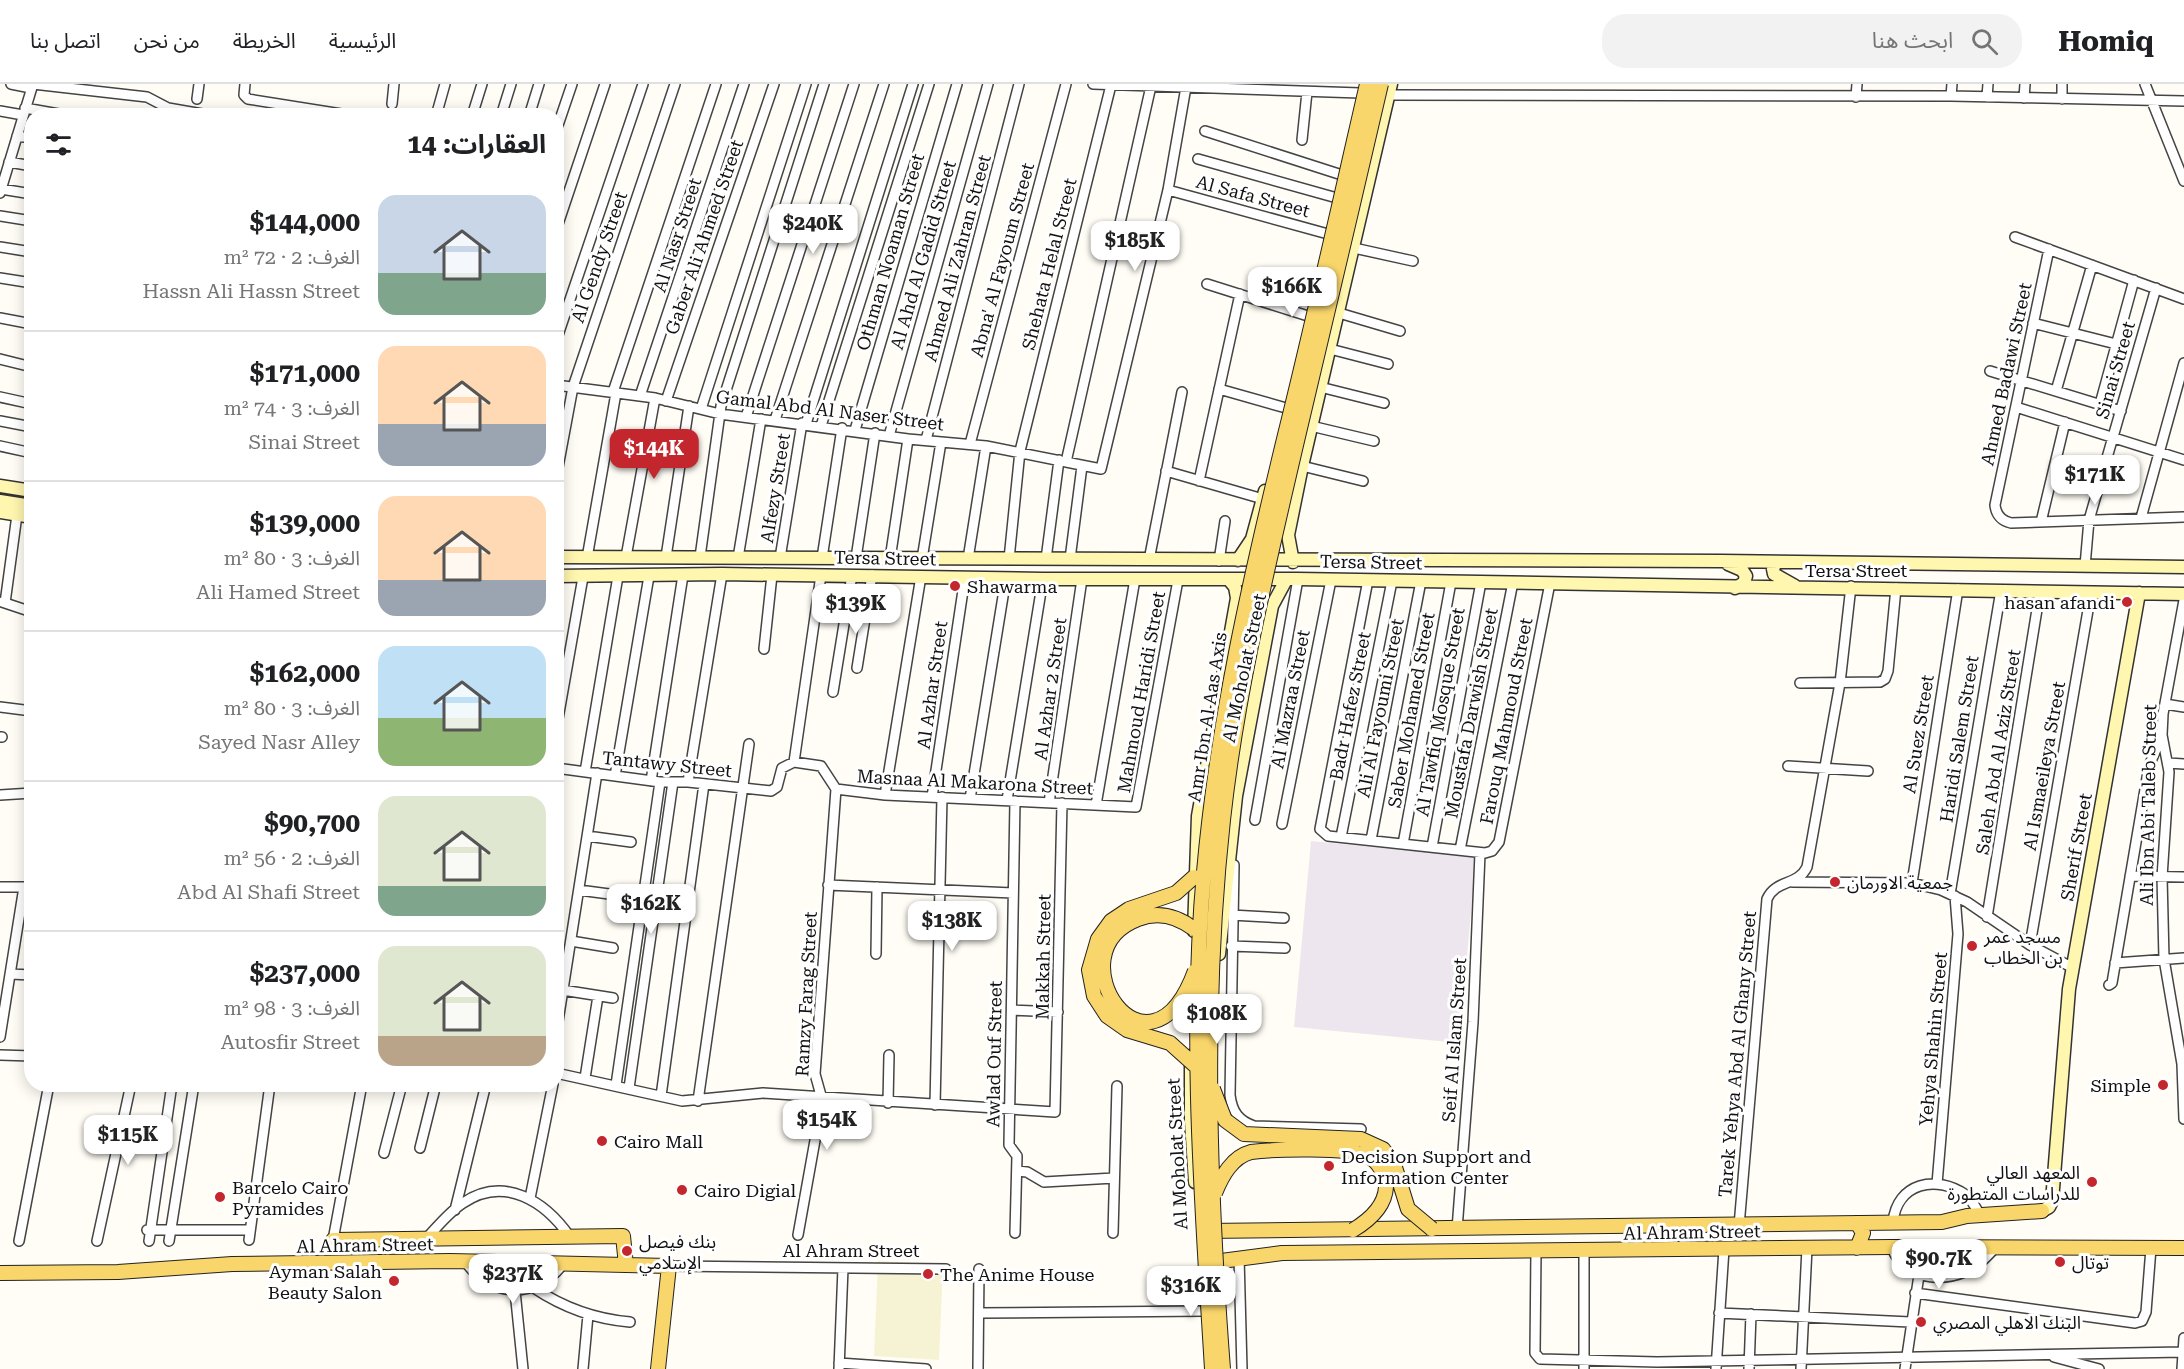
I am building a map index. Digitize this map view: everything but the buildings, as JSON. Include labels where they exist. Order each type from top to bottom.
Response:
[{"type":"main road","points":[[1238,560],[1248,547],[1263,499],[1363,87]]},
{"type":"main road","name":"Amr Ibn Al Aas Axis","points":[[1223,1369],[1199,961],[1203,873],[1212,793],[1241,621],[1363,87]]},
{"type":"main road","points":[[1293,562],[1288,535],[1311,426],[1354,248],[1387,88]]},
{"type":"main road","name":"Amr Ibn Al Aas Axis","points":[[1212,1369],[1198,1106],[1204,1074],[1215,897],[1226,796],[1246,670],[1273,540],[1387,88]]},
{"type":"main road","points":[[0,486],[24,488]]},
{"type":"main road","points":[[0,501],[24,505]]},
{"type":"main road","points":[[0,512],[24,516]]},
{"type":"main road","points":[[1254,531],[1264,540],[1272,542],[1288,535]]},
{"type":"main road","name":"Tersa Street","points":[[564,557],[1293,562],[1776,561],[2184,567]]},
{"type":"main road","points":[[1721,561],[1744,573],[1744,583],[1735,588]]},
{"type":"main road","points":[[1776,561],[1774,574],[1797,588]]},
{"type":"main road","name":"Tersa Street","points":[[564,576],[772,574],[1043,579],[1368,580],[1735,588],[1851,586],[2184,594]]},
{"type":"main road","name":"Al Moholat Street","points":[[1201,1264],[1191,1121],[1194,877],[1199,808],[1237,602],[1237,591],[1230,580]]},
{"type":"main road","name":"Al Moholat Street","points":[[1220,1231],[1214,1103],[1216,987],[1233,821],[1272,606],[1292,580]]},
{"type":"main road","name":"Sherif Street","points":[[2042,1211],[2049,1207],[2052,1201],[2066,1009],[2139,593]]},
{"type":"main road","points":[[1237,602],[1252,597],[1264,599],[1272,606]]},
{"type":"main road","points":[[1194,877],[1176,892],[1163,899],[1129,909],[1111,921],[1098,939],[1089,970],[1094,996],[1107,1016],[1127,1030],[1170,1043],[1204,1074],[1225,1120],[1244,1134],[1361,1139],[1383,1149],[1394,1164],[1408,1209],[1432,1229]]},
{"type":"main road","points":[[1194,929],[1180,920],[1164,916],[1140,918],[1125,926],[1114,937],[1105,957],[1103,972],[1107,992],[1117,1007],[1129,1017],[1143,1021],[1159,1020],[1178,1007],[1199,961]]},
{"type":"main road","points":[[1213,1198],[1226,1171],[1245,1154],[1270,1150],[1357,1153],[1377,1164],[1385,1178],[1386,1187],[1377,1209],[1365,1222],[1353,1230]]},
{"type":"main road","name":"Al Ahram Street","points":[[1198,1232],[1942,1222],[1980,1215],[2042,1211]]},
{"type":"main road","points":[[1857,1222],[1863,1233],[1857,1248]]},
{"type":"main road","points":[[1892,1247],[1893,1222]]},
{"type":"main road","name":"Al Ahram Street","points":[[333,1240],[623,1236],[626,1265]]},
{"type":"main road","name":"Al Ahram Street","points":[[1201,1264],[1239,1257],[1282,1253],[1892,1247],[2184,1248]]},
{"type":"main road","name":"Al Ahram Street","points":[[0,1273],[118,1272],[232,1264],[465,1261],[669,1266]]},
{"type":"main road","points":[[658,1369],[669,1266]]},
{"type":"street","points":[[11,84],[147,98],[168,108]]},
{"type":"street","points":[[197,99],[199,84]]},
{"type":"street","points":[[245,84],[244,95],[248,99],[304,108]]},
{"type":"street","points":[[392,104],[394,84]]},
{"type":"street","points":[[438,108],[446,84]]},
{"type":"street","points":[[474,108],[482,84]]},
{"type":"street","points":[[504,108],[511,84]]},
{"type":"street","points":[[532,108],[539,84]]},
{"type":"street","points":[[564,108],[572,84]]},
{"type":"street","points":[[564,206],[605,84]]},
{"type":"street","points":[[564,317],[643,84]]},
{"type":"street","name":"Al Gendy Street","points":[[564,426],[573,387],[675,84]]},
{"type":"street","points":[[587,558],[614,392],[716,84]]},
{"type":"street","name":"Al Nasr Street","points":[[640,396],[744,84]]},
{"type":"street","name":"Gaber Ali Ahmed Street","points":[[666,401],[774,84]]},
{"type":"street","points":[[701,409],[806,84]]},
{"type":"street","points":[[700,557],[721,406],[824,84]]},
{"type":"street","points":[[746,417],[854,84]]},
{"type":"street","points":[[775,420],[884,84]]},
{"type":"street","name":"Alfezy Street","points":[[780,558],[804,424],[913,84]]},
{"type":"street","points":[[821,426],[929,84]]},
{"type":"street","name":"Othman Noaman Street","points":[[855,430],[957,84]]},
{"type":"street","name":"Al Ahd Al Gadid Street","points":[[889,436],[988,84]]},
{"type":"street","name":"Ahmed Ali Zahran Street","points":[[926,440],[1019,84]]},
{"type":"street","name":"Abna' Al Fayoum Street","points":[[970,444],[1066,84]]},
{"type":"street","points":[[1095,84],[1308,92],[1363,87]]},
{"type":"street","points":[[1856,96],[1857,84]]},
{"type":"street","points":[[1951,96],[1952,84]]},
{"type":"street","points":[[1987,97],[1988,84]]},
{"type":"street","points":[[2024,98],[2025,84]]},
{"type":"street","points":[[2062,84],[2062,99]]},
{"type":"street","points":[[2145,84],[2184,181]]},
{"type":"street","name":"Shehata Helal Street","points":[[1009,559],[1020,451],[1111,85]]},
{"type":"street","points":[[1046,559],[1063,461],[1145,85]]},
{"type":"street","points":[[25,108],[32,86]]},
{"type":"street","points":[[1168,190],[1181,86]]},
{"type":"street","points":[[1387,88],[2184,101]]},
{"type":"street","points":[[1302,140],[1308,92]]},
{"type":"street","points":[[0,111],[24,112],[1,191],[24,193]]},
{"type":"street","points":[[1205,131],[1342,175]]},
{"type":"street","points":[[17,136],[24,137]]},
{"type":"street","points":[[0,157],[24,164]]},
{"type":"street","points":[[1198,159],[1336,198]]},
{"type":"street","name":"Gamal Abd Al Naser Street","points":[[564,386],[655,398],[720,414],[1020,451],[1099,469],[1103,466],[1168,190]]},
{"type":"street","name":"Al Safa Street","points":[[1168,190],[1329,234]]},
{"type":"street","points":[[0,216],[24,219]]},
{"type":"street","points":[[2015,237],[2184,299]]},
{"type":"street","points":[[0,247],[24,251]]},
{"type":"street","points":[[1354,248],[1413,261]]},
{"type":"street","name":"Ahmed Badawi Street","points":[[2041,522],[2008,522],[1999,516],[1995,506],[2049,249]]},
{"type":"street","points":[[2056,391],[2092,265]]},
{"type":"street","points":[[0,278],[24,282]]},
{"type":"street","points":[[2100,404],[2134,280]]},
{"type":"street","points":[[1207,285],[1308,316]]},
{"type":"street","name":"Sinai Street","points":[[2085,566],[2090,520],[2156,288]]},
{"type":"street","points":[[1199,481],[1240,294]]},
{"type":"street","points":[[1339,313],[1400,331]]},
{"type":"street","points":[[0,318],[24,322]]},
{"type":"street","points":[[2033,323],[2116,344]]},
{"type":"street","points":[[1330,349],[1388,364]]},
{"type":"street","points":[[0,359],[24,365]]},
{"type":"street","points":[[2141,518],[2184,363]]},
{"type":"street","points":[[1990,371],[2121,411]]},
{"type":"street","points":[[1320,387],[1384,403]]},
{"type":"street","points":[[1219,389],[1286,408]]},
{"type":"street","points":[[1149,560],[1182,392]]},
{"type":"street","points":[[0,397],[24,402]]},
{"type":"street","points":[[626,557],[655,398]]},
{"type":"street","points":[[666,557],[689,406]]},
{"type":"street","points":[[2016,407],[2184,460]]},
{"type":"street","points":[[738,558],[761,418]]},
{"type":"street","points":[[0,421],[24,426]]},
{"type":"street","points":[[2065,422],[2041,522],[2184,517]]},
{"type":"street","points":[[1311,426],[1374,441]]},
{"type":"street","points":[[822,558],[842,428]]},
{"type":"street","points":[[856,558],[875,433]]},
{"type":"street","points":[[890,558],[908,439]]},
{"type":"street","points":[[922,559],[941,441]]},
{"type":"street","points":[[968,559],[986,446]]},
{"type":"street","points":[[0,447],[24,452]]},
{"type":"street","points":[[1070,559],[1083,466]]},
{"type":"street","points":[[1302,466],[1363,481]]},
{"type":"street","points":[[1166,471],[1263,499]]},
{"type":"street","points":[[17,515],[3,602],[24,609]]},
{"type":"street","points":[[1219,561],[1225,521]]},
{"type":"street","points":[[688,782],[722,574]]},
{"type":"street","points":[[764,650],[772,574]]},
{"type":"street","points":[[616,1085],[682,575]]},
{"type":"street","points":[[794,762],[821,575]]},
{"type":"street","points":[[833,692],[852,575]]},
{"type":"street","points":[[857,668],[872,575]]},
{"type":"street","points":[[585,772],[618,576]]},
{"type":"street","points":[[615,776],[649,576]]},
{"type":"street","points":[[885,795],[921,576]]},
{"type":"street","points":[[564,685],[583,577]]},
{"type":"street","name":"Al Azhar Street","points":[[935,1105],[940,889],[937,797],[965,577]]},
{"type":"street","points":[[970,799],[1006,578]]},
{"type":"street","name":"Awlad Ouf Street","points":[[1015,1233],[1017,1156],[1009,1145],[1013,893],[1011,801],[1043,579]]},
{"type":"street","name":"Al Azhar 2 Street","points":[[1049,803],[1083,579]]},
{"type":"street","points":[[1096,805],[1134,579]]},
{"type":"street","name":"Mahmoud Haridi Street","points":[[1134,807],[1139,803],[1178,580]]},
{"type":"street","points":[[1255,820],[1292,580]]},
{"type":"street","name":"Al Mazraa Street","points":[[1282,824],[1331,580]]},
{"type":"street","points":[[1368,580],[1320,826],[1325,835],[1480,853]]},
{"type":"street","name":"Badr Hafez Street","points":[[1341,837],[1392,581]]},
{"type":"street","name":"Ali Al Fayoumi Street","points":[[1371,840],[1421,581]]},
{"type":"street","name":"Saber Mohamed Street","points":[[1403,844],[1451,582]]},
{"type":"street","name":"Al Tawfiq Mosque Street","points":[[1432,847],[1480,582]]},
{"type":"street","name":"Moustafa Darwish Street","points":[[1460,850],[1513,582]]},
{"type":"street","name":"Farouq Mahmoud Street","points":[[1480,853],[1492,852],[1499,842],[1550,583]]},
{"type":"street","name":"Tarek Yehya Abd Al Ghany Street","points":[[1738,1226],[1767,899],[1776,886],[1792,882],[1801,876],[1807,867],[1840,682],[1851,586]]},
{"type":"street","points":[[1800,683],[1880,682],[1886,676],[1896,588]]},
{"type":"street","name":"Al Suez Street","points":[[1911,883],[1958,589]]},
{"type":"street","name":"Haridi Salem Street","points":[[1953,895],[2001,590]]},
{"type":"street","name":"Saleh Abd Al Aziz Street","points":[[1987,917],[2040,591]]},
{"type":"street","name":"Al Ismaeileya Street","points":[[2030,945],[2091,592]]},
{"type":"street","name":"Ali Ibn Abi Taleb Street","points":[[2184,600],[2165,704],[2162,735],[2168,763],[2162,877],[2164,959],[2182,1064],[2184,1119]]},
{"type":"street","points":[[2165,704],[2184,707]]},
{"type":"street","points":[[0,707],[24,710]]},
{"type":"street","points":[[2109,985],[2112,983],[2149,766],[2162,735]]},
{"type":"street","points":[[698,1101],[749,744]]},
{"type":"street","name":"Tantawy Street","points":[[564,769],[655,781],[774,790],[782,768],[794,762]]},
{"type":"street","name":"Masnaa Al Makarona Street","points":[[794,762],[821,765],[836,789],[885,795],[1134,807]]},
{"type":"street","points":[[2168,763],[2184,764]]},
{"type":"street","points":[[1788,766],[1868,771]]},
{"type":"street","points":[[564,972],[571,941],[597,773]]},
{"type":"street","points":[[629,1088],[673,782]]},
{"type":"street","points":[[661,1096],[704,784]]},
{"type":"street","name":"Ramzy Farag Street","points":[[798,1235],[822,1099],[815,1074],[836,789]]},
{"type":"street","points":[[0,795],[24,794]]},
{"type":"street","name":"Makkah Street","points":[[1010,1110],[1054,1112],[1062,804]]},
{"type":"street","points":[[1233,821],[1235,835],[1231,915],[1230,1095],[1234,1111],[1239,1118],[1254,1126],[1361,1129]]},
{"type":"street","points":[[587,836],[631,842]]},
{"type":"street","name":"Seif Al Islam Street","points":[[1457,1229],[1473,1022],[1480,853]]},
{"type":"street","points":[[2130,876],[2184,877]]},
{"type":"street","points":[[1792,882],[1911,883],[1953,895],[2030,945],[2073,968]]},
{"type":"street","points":[[828,885],[1013,893]]},
{"type":"street","points":[[0,887],[24,887]]},
{"type":"street","points":[[876,954],[877,887]]},
{"type":"street","points":[[579,890],[624,896]]},
{"type":"street","name":"Yehya Shahin Street","points":[[1937,1184],[1958,934],[1953,895]]},
{"type":"street","points":[[0,1037],[24,906]]},
{"type":"street","points":[[1231,915],[1284,918]]},
{"type":"street","points":[[571,941],[614,948]]},
{"type":"street","points":[[1231,946],[1285,948]]},
{"type":"street","points":[[2115,963],[2184,958]]},
{"type":"street","points":[[10,974],[24,975]]},
{"type":"street","points":[[564,991],[613,998]]},
{"type":"street","points":[[585,1078],[598,996]]},
{"type":"street","points":[[1012,1010],[1058,1012]]},
{"type":"street","points":[[0,1055],[24,1056]]},
{"type":"street","points":[[888,1103],[889,1055]]},
{"type":"street","points":[[564,1074],[661,1096],[698,1101],[763,1093],[822,1099],[1010,1110]]},
{"type":"street","points":[[1113,1233],[1117,1086]]},
{"type":"street","points":[[19,1241],[47,1092]]},
{"type":"street","points":[[98,1241],[129,1092]]},
{"type":"street","points":[[171,1092],[149,1234],[169,1236],[249,1235],[269,1092]]},
{"type":"street","points":[[169,1236],[193,1092]]},
{"type":"street","points":[[333,1240],[361,1092]]},
{"type":"street","points":[[384,1153],[400,1092]]},
{"type":"street","points":[[420,1148],[434,1092]]},
{"type":"street","points":[[455,1210],[484,1092]]},
{"type":"street","points":[[530,1198],[551,1092]]},
{"type":"street","points":[[1017,1171],[1027,1172],[1044,1182],[1114,1178]]},
{"type":"street","points":[[1893,1222],[1895,1207],[1902,1196],[1916,1188],[1937,1184],[1966,1196],[1980,1215]]},
{"type":"street","points":[[426,1239],[468,1200],[493,1192],[518,1193],[530,1198],[550,1212],[570,1237]]},
{"type":"street","points":[[1892,1247],[1901,1265],[1919,1275],[1957,1275],[1980,1263],[1996,1247]]},
{"type":"street","points":[[1801,1364],[1807,1248]]},
{"type":"street","points":[[1914,1293],[2135,1323],[2142,1321],[2146,1312],[2151,1248]]},
{"type":"street","points":[[1716,1365],[1724,1249]]},
{"type":"street","points":[[1536,1251],[1536,1355],[1544,1359],[1584,1365],[1750,1365],[1906,1358],[2183,1352]]},
{"type":"street","points":[[1584,1251],[1584,1365]]},
{"type":"street","points":[[1239,1257],[1242,1369]]},
{"type":"street","points":[[465,1261],[480,1280],[491,1286],[515,1291],[534,1288],[551,1278],[563,1264]]},
{"type":"street","points":[[1201,1264],[1207,1369]]},
{"type":"street","name":"Al Ahram Street","points":[[669,1266],[946,1269]]},
{"type":"street","points":[[843,1268],[839,1366],[925,1369]]},
{"type":"street","points":[[978,1369],[979,1269]]},
{"type":"street","points":[[1905,1369],[1914,1293],[1919,1275]]},
{"type":"street","points":[[534,1288],[565,1306],[588,1315],[630,1322]]},
{"type":"street","points":[[515,1291],[523,1369]]},
{"type":"street","points":[[979,1313],[1204,1311]]},
{"type":"street","points":[[1719,1312],[1910,1322]]},
{"type":"street","points":[[1750,1365],[1751,1314]]},
{"type":"street","points":[[583,1369],[588,1315]]},
{"type":"street","points":[[2182,1369],[2184,1338]]},
{"type":"street","points":[[2049,1355],[2099,1369]]},
{"type":"shaded area","points":[[1311,841],[1476,857],[1459,1043],[1294,1027]]},
{"type":"shaded area","points":[[878,1261],[943,1264],[939,1360],[874,1356]]},
{"type":"place","name":"Shawarma","points":[[955,586]]},
{"type":"place","name":"hasan afandi","points":[[2127,602]]},
{"type":"place","name":"جمعية الاورمان","points":[[1835,882]]},
{"type":"place","name":"مسجد عمر بن الخطاب","points":[[1972,946]]},
{"type":"place","name":"Simple","points":[[2163,1085]]},
{"type":"place","name":"Cairo Mall","points":[[602,1141]]},
{"type":"place","name":"Decision Support and Information Center","points":[[1329,1166]]},
{"type":"place","name":"المعهد العالي للدراسات المتطورة","points":[[2092,1182]]},
{"type":"place","name":"Cairo Digial","points":[[682,1190]]},
{"type":"place","name":"Barcelo Cairo Pyramides","points":[[220,1197]]},
{"type":"place","name":"بنك فيصل الإسلامي","points":[[627,1251]]},
{"type":"place","name":"توتال","points":[[2060,1262]]},
{"type":"place","name":"The Anime House","points":[[928,1274]]},
{"type":"place","name":"Ayman Salah Beauty Salon","points":[[394,1281]]},
{"type":"place","name":"البنك الاهلي المصري","points":[[1921,1322]]}]
